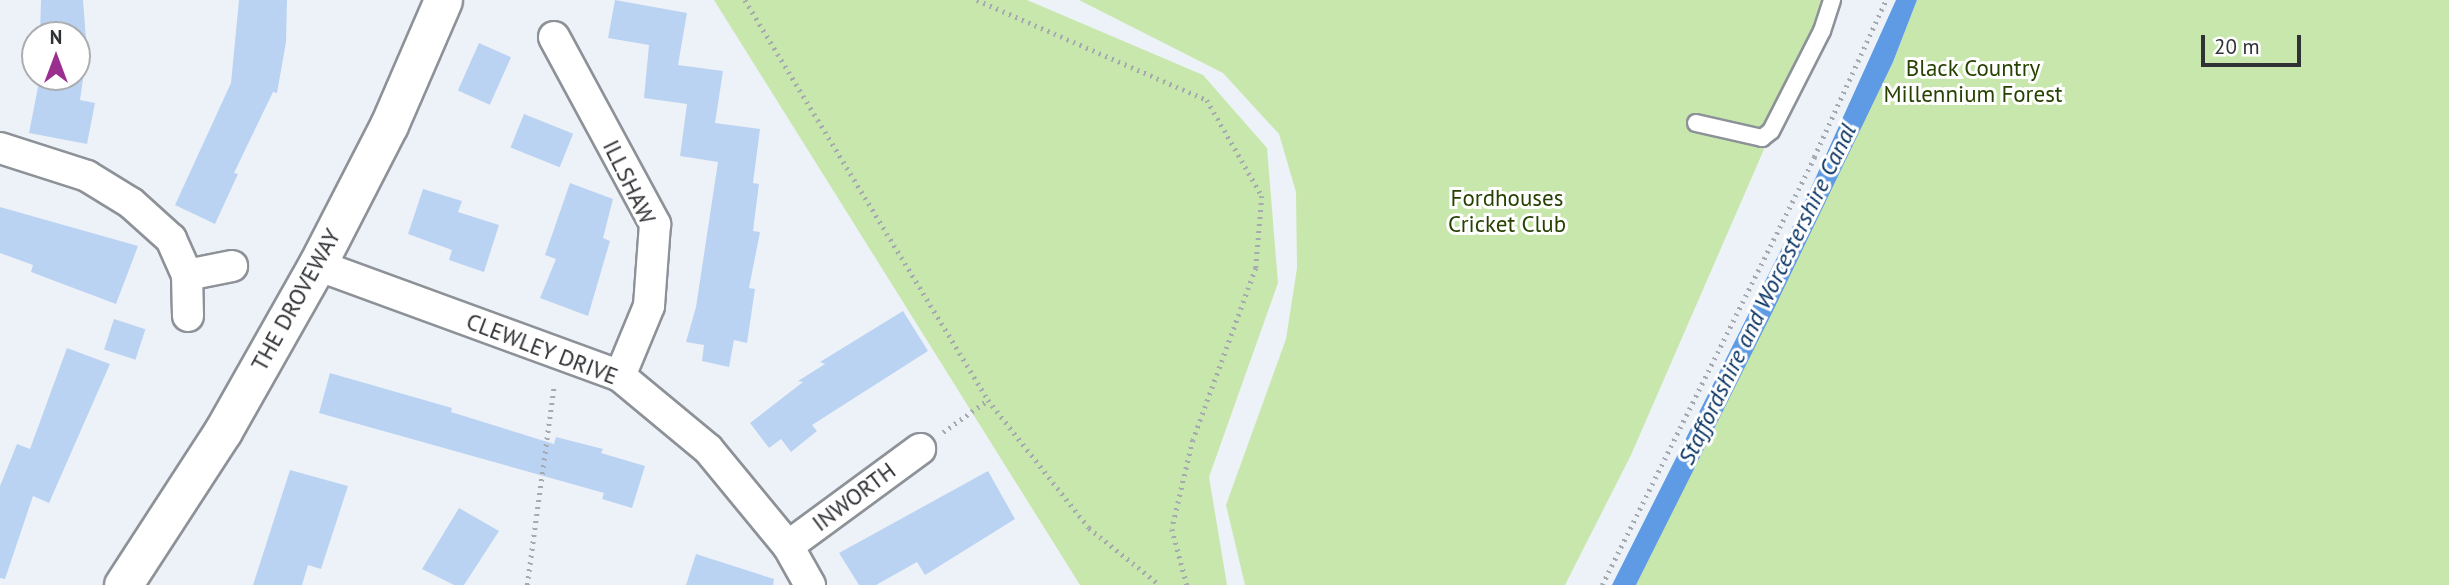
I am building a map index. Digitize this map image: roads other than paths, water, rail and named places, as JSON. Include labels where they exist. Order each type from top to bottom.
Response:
[{"type":"street","name":"THE DROVEWAY","points":[[123,585],[223,432],[317,265],[389,125],[443,0]]},
{"type":"street","name":"ILLSHAW","points":[[554,37],[654,224],[649,306],[620,376]]},
{"type":"street","points":[[0,148],[87,176],[131,202],[171,239],[187,275],[188,316]]},
{"type":"street","name":"CLEWLEY DRIVE","points":[[317,265],[620,376],[708,449],[788,546],[810,585]]},
{"type":"street","points":[[187,275],[232,266]]},
{"type":"street","name":"INWORTH","points":[[788,546],[920,449]]},
{"type":"lane","points":[[1696,123],[1762,138],[1772,131],[1822,31],[1832,0]]},
{"type":"water","name":"Staffordshire and Worcestershire Canal","points":[[1896,0],[1917,0],[1893,62],[1772,313],[1636,585],[1612,585],[1801,210]]},
{"type":"park label","name":"Black Country Millennium Forest","points":[[1973,81]]},
{"type":"park label","name":"Fordhouses Cricket Club","points":[[1507,211]]}]
